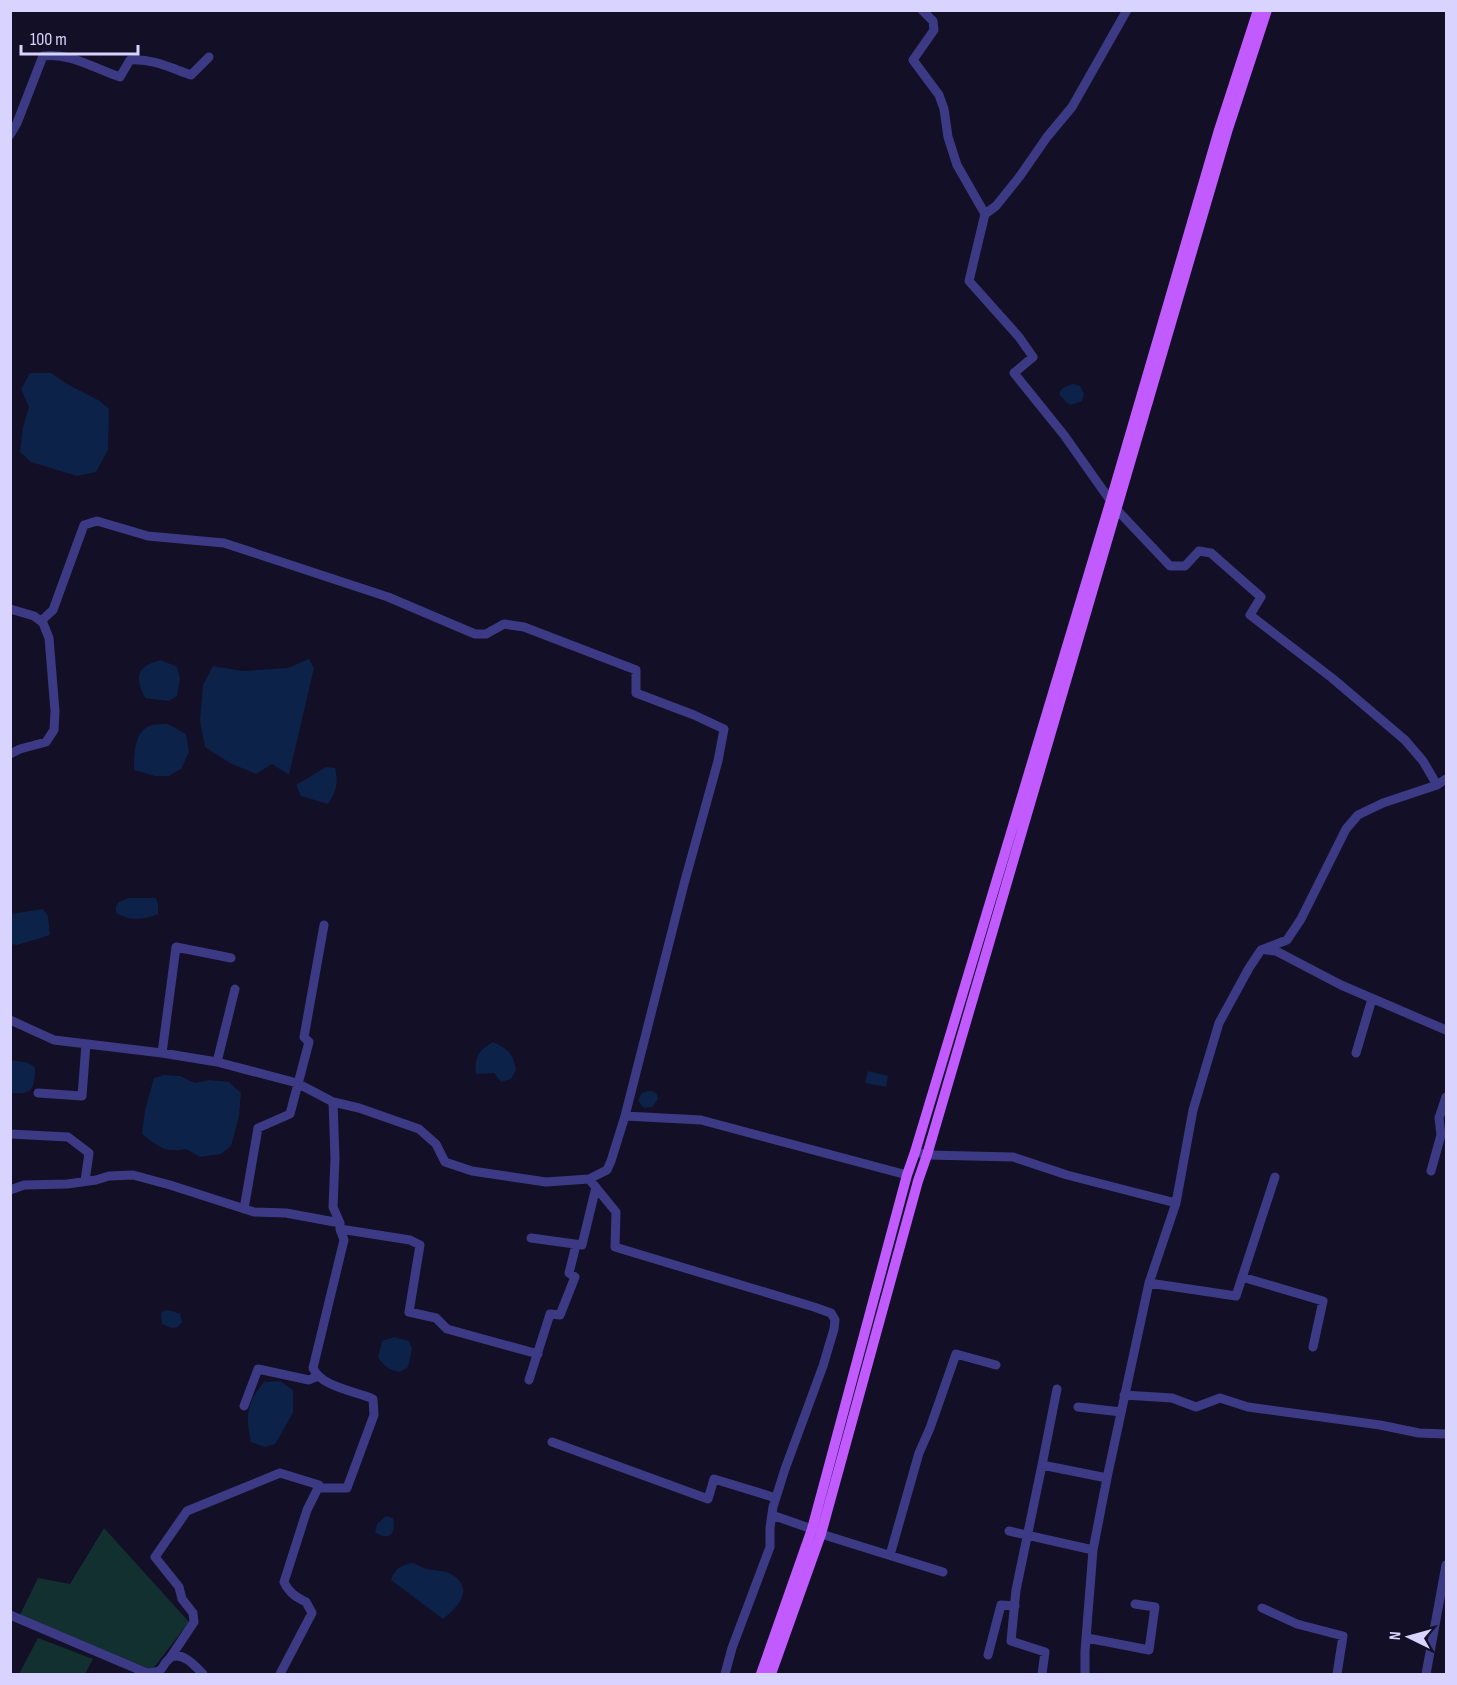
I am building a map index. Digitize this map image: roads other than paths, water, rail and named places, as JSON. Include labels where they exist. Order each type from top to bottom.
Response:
[{"type":"main road","points":[[771,1674],[817,1532],[1114,505],[1219,130],[1258,10]]},
{"type":"main road","points":[[761,1674],[817,1532],[907,1175],[1227,132],[1267,10]]},
{"type":"street","points":[[922,10],[933,21],[934,30],[913,60],[939,95],[957,165],[985,214]]},
{"type":"street","points":[[1127,10],[1072,107],[1047,137],[1014,184],[996,206],[985,214],[969,281],[1019,337],[1033,357],[1014,373],[1064,435],[1114,505],[1170,566],[1185,566],[1199,551],[1211,553],[1261,597],[1250,615],[1332,678],[1405,740],[1423,761],[1437,785]]},
{"type":"street","points":[[10,135],[17,123],[43,56],[55,54],[120,76],[130,60],[156,62],[191,75],[209,57]]},
{"type":"street","points":[[41,621],[53,610],[84,525],[97,520],[148,536],[224,543],[388,597],[475,634],[486,634],[504,624],[524,627],[636,670],[636,693],[724,729],[718,761],[625,1116],[607,1170],[592,1183],[582,1245],[531,1238]]},
{"type":"street","points":[[10,609],[34,616],[43,623],[49,638],[55,711],[54,730],[46,742],[10,754]]},
{"type":"street","points":[[1084,1674],[1094,1550],[1120,1412],[1149,1283],[1176,1203],[1193,1110],[1219,1023],[1261,950],[1287,940],[1301,919],[1346,829],[1358,815],[1383,803],[1437,785],[1446,779]]},
{"type":"street","points":[[244,1209],[258,1128],[290,1114],[309,1042],[304,1037],[324,925]]},
{"type":"street","points":[[162,1053],[176,947],[231,958]]},
{"type":"street","points":[[1261,950],[1276,951],[1372,999],[1446,1030]]},
{"type":"street","points":[[217,1062],[236,989]]},
{"type":"street","points":[[1356,1053],[1372,999]]},
{"type":"street","points":[[10,1020],[54,1040],[217,1062],[297,1083],[333,1102],[359,1108],[419,1129],[436,1144],[445,1162],[472,1171],[546,1182],[592,1183],[616,1212],[615,1247],[831,1313],[835,1320],[834,1329],[776,1498],[770,1528],[770,1547],[736,1637],[725,1674]]},
{"type":"street","points":[[39,1093],[82,1096],[86,1044]]},
{"type":"street","points":[[1431,1171],[1441,1135],[1439,1118],[1446,1097]]},
{"type":"street","points":[[280,1674],[312,1613],[306,1602],[298,1599],[289,1591],[284,1582],[307,1510],[318,1488],[347,1488],[374,1415],[373,1399],[328,1383],[318,1376],[313,1368],[344,1240],[333,1207],[335,1158],[333,1102]]},
{"type":"street","points":[[625,1116],[701,1120],[907,1175]]},
{"type":"street","points":[[10,1134],[68,1137],[89,1153],[85,1181]]},
{"type":"street","points":[[915,1152],[927,1155],[1013,1157],[1176,1203]]},
{"type":"street","points":[[10,1190],[24,1185],[67,1184],[109,1176],[134,1175],[254,1212],[286,1213],[410,1240],[420,1245],[409,1312],[436,1318],[447,1329],[538,1354]]},
{"type":"street","points":[[1149,1283],[1236,1296],[1275,1177]]},
{"type":"street","points":[[529,1380],[550,1314],[560,1315],[575,1277],[569,1273],[576,1245]]},
{"type":"street","points":[[1242,1278],[1323,1301],[1313,1347]]},
{"type":"street","points":[[890,1555],[920,1453],[956,1354],[996,1365]]},
{"type":"street","points":[[244,1406],[258,1369],[309,1380],[318,1376]]},
{"type":"street","points":[[1042,1674],[1045,1652],[1011,1641],[1026,1536],[1057,1389]]},
{"type":"street","points":[[1124,1395],[1172,1398],[1196,1407],[1220,1398],[1248,1407],[1380,1425],[1419,1433],[1446,1434]]},
{"type":"street","points":[[1078,1407],[1120,1412]]},
{"type":"street","points":[[552,1442],[708,1499],[714,1479],[776,1498]]},
{"type":"street","points":[[1042,1465],[1107,1478]]},
{"type":"street","points":[[10,1615],[147,1673],[156,1673],[163,1669],[194,1622],[193,1613],[182,1599],[179,1587],[155,1557],[187,1511],[280,1473],[319,1485]]},
{"type":"street","points":[[772,1515],[817,1532],[943,1572]]},
{"type":"street","points":[[1009,1531],[1094,1550]]},
{"type":"street","points":[[1426,1674],[1446,1565]]},
{"type":"street","points":[[1086,1638],[1149,1650],[1155,1607],[1135,1604]]},
{"type":"street","points":[[988,1655],[1000,1605],[1015,1606]]},
{"type":"street","points":[[1262,1608],[1297,1624],[1343,1636],[1337,1674]]},
{"type":"street","points":[[170,1658],[177,1656],[189,1660],[203,1674]]},
{"type":"water","points":[[30,373],[51,373],[100,401],[109,409],[108,450],[96,472],[77,476],[31,462],[20,452],[23,427],[29,407],[21,389]]},
{"type":"water","points":[[1073,384],[1080,386],[1084,394],[1082,401],[1071,405],[1059,394],[1064,387]]},
{"type":"water","points":[[309,659],[314,668],[289,775],[272,764],[256,774],[230,763],[205,747],[200,721],[203,685],[213,666],[243,671],[288,668]]},
{"type":"water","points":[[161,660],[177,667],[180,678],[177,696],[168,701],[145,698],[139,684],[142,669]]},
{"type":"water","points":[[168,724],[186,734],[189,752],[181,769],[169,776],[155,776],[134,770],[136,743],[142,731],[153,725]]},
{"type":"water","points":[[326,767],[335,768],[337,778],[335,791],[328,804],[301,796],[296,785]]},
{"type":"water","points":[[128,898],[156,898],[158,914],[137,919],[116,913],[116,906],[119,902]]},
{"type":"water","points":[[43,909],[48,916],[50,935],[17,945],[11,944],[11,914]]},
{"type":"water","points":[[493,1042],[506,1049],[513,1059],[516,1070],[511,1079],[501,1082],[494,1073],[476,1074],[478,1055]]},
{"type":"water","points":[[12,1060],[35,1067],[33,1085],[24,1093],[11,1093]]},
{"type":"water","points":[[868,1071],[888,1076],[886,1087],[865,1083]]},
{"type":"water","points":[[164,1075],[180,1076],[195,1083],[209,1080],[229,1082],[241,1093],[239,1116],[231,1146],[221,1154],[200,1157],[186,1149],[162,1148],[142,1134],[145,1110],[154,1078]]},
{"type":"water","points":[[648,1091],[657,1094],[658,1099],[652,1107],[644,1108],[638,1101],[642,1093]]},
{"type":"water","points":[[166,1310],[180,1314],[182,1322],[178,1327],[172,1328],[162,1324],[161,1313]]},
{"type":"water","points":[[394,1337],[409,1341],[412,1349],[408,1367],[400,1372],[387,1367],[378,1357],[382,1341]]},
{"type":"water","points":[[280,1381],[293,1390],[293,1413],[275,1444],[265,1447],[251,1442],[248,1424],[249,1410],[254,1396],[264,1382]]},
{"type":"water","points":[[386,1516],[393,1518],[394,1528],[391,1534],[384,1536],[375,1532],[377,1524]]},
{"type":"water","points":[[414,1563],[427,1569],[451,1574],[462,1585],[462,1597],[459,1603],[443,1619],[391,1580],[400,1567]]}]
